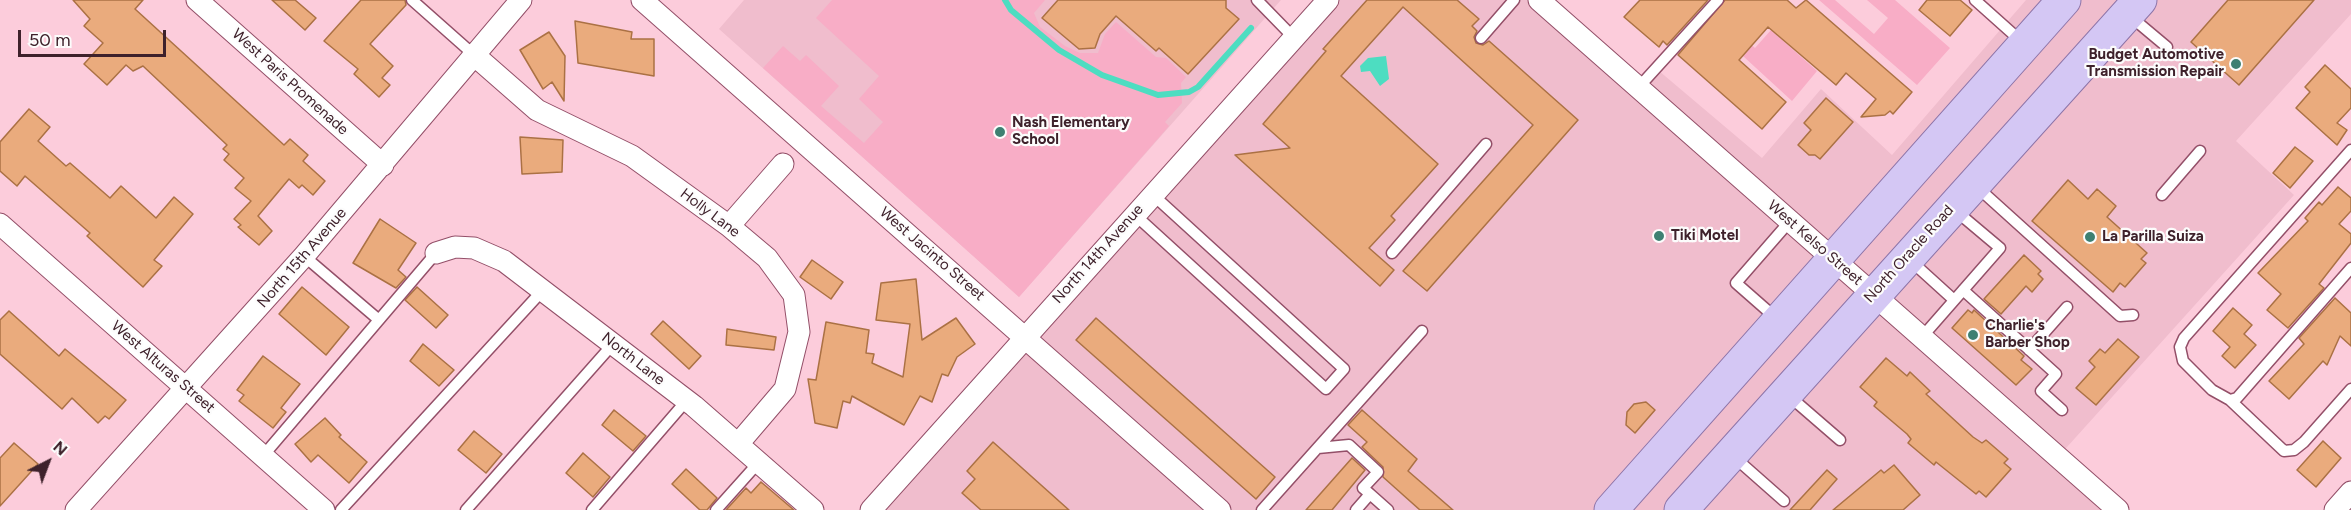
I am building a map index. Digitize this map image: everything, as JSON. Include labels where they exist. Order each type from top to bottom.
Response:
[{"type":"main road","points":[[1611,510],[2064,0]]},
{"type":"main road","name":"North Oracle Road","points":[[1681,510],[1906,257],[2134,7]]},
{"type":"street","name":"West Paris Promenade","points":[[196,0],[383,165]]},
{"type":"street","name":"North 15th Avenue","points":[[76,510],[188,388],[304,256],[521,0]]},
{"type":"street","name":"West Jacinto Street","points":[[642,0],[1025,335],[1220,510]]},
{"type":"street","name":"North 14th Avenue","points":[[871,510],[1025,335],[1328,0]]},
{"type":"street","name":"West Kelso Street","points":[[1539,0],[2118,510]]},
{"type":"street","name":"Holly Lane","points":[[473,54],[537,110],[632,156],[729,226],[767,258],[794,295],[799,332],[785,389],[738,444]]},
{"type":"street","points":[[729,226],[783,164]]},
{"type":"street","name":"West Alturas Street","points":[[0,224],[324,510]]},
{"type":"street","name":"North Lane","points":[[435,253],[455,247],[474,248],[504,261],[687,400],[813,510]]},
{"type":"street","points":[[2336,510],[2351,492]]},
{"type":"lane","points":[[412,0],[473,54]]},
{"type":"lane","points":[[1257,0],[1294,38]]},
{"type":"lane","points":[[1481,38],[1514,0]]},
{"type":"lane","points":[[1638,88],[1718,0]]},
{"type":"lane","points":[[1975,0],[2024,45]]},
{"type":"lane","points":[[2134,7],[2167,47]]},
{"type":"lane","points":[[1392,253],[1486,144]]},
{"type":"lane","points":[[2351,150],[2184,338],[2180,347],[2183,360],[2198,378],[2230,400],[2284,451],[2294,450],[2304,442],[2351,389]]},
{"type":"lane","points":[[2162,195],[2200,151]]},
{"type":"lane","points":[[1134,214],[1326,389],[1344,369],[1152,195]]},
{"type":"lane","points":[[1922,337],[2000,248],[1962,195]]},
{"type":"lane","points":[[1962,195],[2120,316],[2133,315]]},
{"type":"lane","points":[[1778,320],[1736,283],[1790,221]]},
{"type":"lane","points":[[263,456],[435,253]]},
{"type":"lane","points":[[304,256],[379,320]]},
{"type":"lane","points":[[1906,257],[1954,300]]},
{"type":"lane","points":[[2230,400],[2236,398],[2351,268]]},
{"type":"lane","points":[[341,510],[543,290]]},
{"type":"lane","points":[[1963,290],[2056,374],[2041,391],[2062,410]]},
{"type":"lane","points":[[2029,350],[2067,307]]},
{"type":"lane","points":[[1262,510],[1422,331]]},
{"type":"lane","points":[[466,510],[613,344]]},
{"type":"lane","points":[[1786,392],[1840,440]]},
{"type":"lane","points":[[592,510],[687,400]]},
{"type":"lane","points":[[1318,448],[1349,445],[1378,472],[1363,488],[1388,510]]},
{"type":"lane","points":[[1731,454],[1784,501]]},
{"type":"lane","points":[[716,510],[759,462]]},
{"type":"lane","points":[[1356,510],[1370,494]]},
{"type":"shaded area","name":"Nash Elementary School","points":[[744,0],[1281,0],[1019,297],[719,29]]},
{"type":"shaded area","name":"Nash Elementary School","points":[[832,0],[1045,0],[1034,13],[1040,27],[1065,46],[1080,53],[1098,53],[1105,34],[1116,22],[1156,57],[1166,58],[1186,77],[1181,83],[1182,103],[1165,122],[1169,126],[1019,297],[763,68],[783,46],[800,61],[806,55],[839,86],[821,106],[864,143],[883,122],[859,99],[879,76],[816,18]]},
{"type":"shaded area","points":[[1328,0],[1539,0],[1635,85],[1652,65],[1762,158],[1821,89],[1892,155],[2026,0],[2351,0],[2351,14],[2236,141],[2294,195],[2058,457],[2118,510],[871,510]]},
{"type":"shaded area","points":[[1819,0],[1835,0],[1874,34],[1888,18],[1867,0],[1895,0],[1950,48],[1917,85]]},
{"type":"shaded area","points":[[1716,14],[1755,48],[1771,30],[1817,71],[1792,101],[1707,23]]},
{"type":"shaded area","points":[[1386,56],[1389,79],[1380,86],[1370,71],[1361,72],[1360,66],[1368,58]]},
{"type":"building","points":[[73,0],[143,0],[135,9],[284,145],[290,139],[308,155],[303,161],[325,181],[313,195],[302,185],[299,188],[289,179],[258,216],[272,231],[259,245],[238,227],[241,225],[234,219],[251,201],[235,188],[244,178],[224,160],[229,154],[223,149],[227,145],[143,66],[133,71],[126,65],[107,85],[84,64],[103,43],[84,26],[90,19]]},
{"type":"building","points":[[272,0],[295,0],[316,18],[305,30]]},
{"type":"building","points":[[361,0],[405,0],[406,5],[370,44],[393,66],[382,78],[390,85],[379,97],[354,74],[358,69],[324,41]]},
{"type":"building","points":[[1058,0],[1226,0],[1226,8],[1239,19],[1188,74],[1159,48],[1156,51],[1116,16],[1100,34],[1095,48],[1079,49],[1042,18]]},
{"type":"building","points":[[1367,0],[1457,0],[1479,19],[1472,26],[1477,31],[1474,37],[1476,43],[1483,45],[1489,41],[1578,120],[1427,291],[1403,271],[1533,125],[1403,7],[1341,76],[1438,164],[1391,216],[1395,220],[1369,248],[1394,270],[1380,286],[1235,155],[1290,148],[1263,124],[1326,51],[1323,49]]},
{"type":"building","points":[[1640,0],[1708,0],[1667,45],[1663,41],[1659,47],[1624,17]]},
{"type":"building","points":[[1725,0],[1787,0],[1796,8],[1806,0],[1912,92],[1893,114],[1890,111],[1885,115],[1861,117],[1876,99],[1846,73],[1836,85],[1768,27],[1739,60],[1786,102],[1762,129],[1678,55]]},
{"type":"building","points":[[1927,0],[1960,0],[1972,10],[1950,36],[1919,10]]},
{"type":"building","name":"Budget Automotive Transmission Repair","points":[[2228,0],[2314,0],[2239,85],[2191,42]]},
{"type":"building","points":[[575,21],[632,32],[631,39],[654,39],[654,76],[578,63]]},
{"type":"building","points":[[549,32],[565,56],[564,101],[552,82],[543,89],[520,50]]},
{"type":"building","points":[[2325,65],[2351,89],[2351,108],[2337,123],[2347,130],[2337,145],[2296,108],[2310,92],[2305,87]]},
{"type":"building","points":[[1826,98],[1853,122],[1820,159],[1815,155],[1809,155],[1798,145],[1811,130],[1804,123]]},
{"type":"building","points":[[29,109],[50,127],[38,141],[66,166],[70,163],[110,198],[121,186],[156,218],[174,197],[193,214],[154,260],[162,266],[143,287],[87,236],[90,233],[25,176],[17,186],[0,171],[0,142]]},
{"type":"building","points":[[520,137],[563,140],[562,172],[522,174]]},
{"type":"building","points":[[2295,147],[2313,161],[2290,188],[2273,173]]},
{"type":"building","name":"La Parilla Suiza","points":[[2068,180],[2088,199],[2097,189],[2116,206],[2107,217],[2147,253],[2141,259],[2146,263],[2125,287],[2120,283],[2113,292],[2032,221]]},
{"type":"building","points":[[2338,187],[2351,198],[2351,211],[2339,224],[2351,234],[2351,243],[2319,284],[2324,288],[2288,328],[2267,310],[2281,294],[2258,273],[2308,221],[2305,218],[2319,202],[2322,205]]},
{"type":"building","points":[[380,219],[416,243],[398,270],[406,277],[396,288],[353,263]]},
{"type":"building","points":[[2024,255],[2041,271],[2038,274],[2043,279],[2032,292],[2026,286],[2001,314],[1984,299]]},
{"type":"building","points":[[812,260],[843,282],[831,299],[800,277]]},
{"type":"building","points":[[916,279],[922,340],[956,318],[975,344],[957,357],[948,376],[942,374],[932,402],[920,396],[904,425],[852,396],[850,403],[843,401],[837,428],[815,423],[808,379],[816,380],[826,322],[869,330],[866,353],[874,354],[872,363],[903,377],[910,324],[876,320],[881,283]]},
{"type":"building","points":[[302,287],[349,327],[326,355],[279,314]]},
{"type":"building","points":[[417,287],[448,315],[436,328],[405,300]]},
{"type":"building","points":[[2335,298],[2351,313],[2351,346],[2340,336],[2327,365],[2323,361],[2289,399],[2269,381],[2304,344],[2299,338]]},
{"type":"building","points":[[2233,308],[2252,325],[2244,334],[2256,345],[2235,368],[2222,356],[2230,347],[2213,331]]},
{"type":"building","points":[[1968,310],[1972,313],[1974,310],[2024,356],[2021,360],[2032,369],[2016,385],[1952,328]]},
{"type":"building","points":[[9,311],[59,356],[65,349],[126,400],[109,419],[105,416],[98,423],[72,398],[62,409],[0,354],[0,320]]},
{"type":"building","points":[[1096,318],[1275,477],[1256,499],[1076,340]]},
{"type":"building","points":[[663,321],[701,356],[689,369],[651,334]]},
{"type":"building","points":[[727,329],[776,337],[774,350],[726,345]]},
{"type":"building","points":[[2118,339],[2139,357],[2096,405],[2076,388],[2095,367],[2089,361],[2100,349],[2105,353]]},
{"type":"building","points":[[423,344],[454,370],[439,386],[410,361]]},
{"type":"building","points":[[263,356],[300,384],[281,408],[286,412],[273,428],[239,401],[244,395],[237,390]]},
{"type":"building","points":[[1886,358],[1907,376],[1910,372],[1930,391],[1926,394],[1973,437],[1982,443],[1986,440],[2008,459],[2004,463],[2011,469],[1986,497],[1979,491],[1976,494],[1936,462],[1934,465],[1908,443],[1911,439],[1907,434],[1874,406],[1877,402],[1860,387]]},
{"type":"building","points":[[1646,402],[1655,410],[1635,433],[1626,425],[1627,412],[1634,404]]},
{"type":"building","points":[[614,410],[646,436],[633,451],[602,425]]},
{"type":"building","points":[[1362,410],[1417,459],[1408,471],[1453,510],[1420,510],[1383,477],[1383,467],[1362,447],[1367,442],[1348,425]]},
{"type":"building","points":[[325,418],[341,435],[339,437],[367,462],[349,483],[318,455],[311,462],[295,444]]},
{"type":"building","points":[[474,431],[502,454],[486,473],[458,450]]},
{"type":"building","points":[[2323,441],[2341,458],[2316,487],[2297,470]]},
{"type":"building","points":[[993,442],[1069,510],[981,510],[962,493],[975,479],[967,471]]},
{"type":"building","points":[[14,443],[38,464],[0,506],[0,458]]},
{"type":"building","points":[[583,453],[610,477],[593,497],[566,473]]},
{"type":"building","points":[[1352,458],[1365,470],[1332,510],[1306,510]]},
{"type":"building","points":[[1894,465],[1920,495],[1903,510],[1833,510],[1881,470],[1884,473]]},
{"type":"building","points":[[686,469],[717,498],[707,510],[700,510],[672,484]]},
{"type":"building","points":[[1827,470],[1837,479],[1810,510],[1790,510]]},
{"type":"building","points":[[761,482],[794,510],[726,510],[746,488],[751,493]]},
{"type":"waterway","points":[[1005,0],[1011,10],[1059,50],[1102,75],[1158,95],[1189,92],[1198,87],[1251,28]]},
{"type":"place","name":"Budget Automotive Transmission Repair","points":[[2236,64]]},
{"type":"place","name":"Nash Elementary School","points":[[1000,132]]},
{"type":"place","name":"Tiki Motel","points":[[1659,236]]},
{"type":"place","name":"La Parilla Suiza","points":[[2090,237]]},
{"type":"place","name":"Charlie's Barber Shop","points":[[1973,335]]}]
